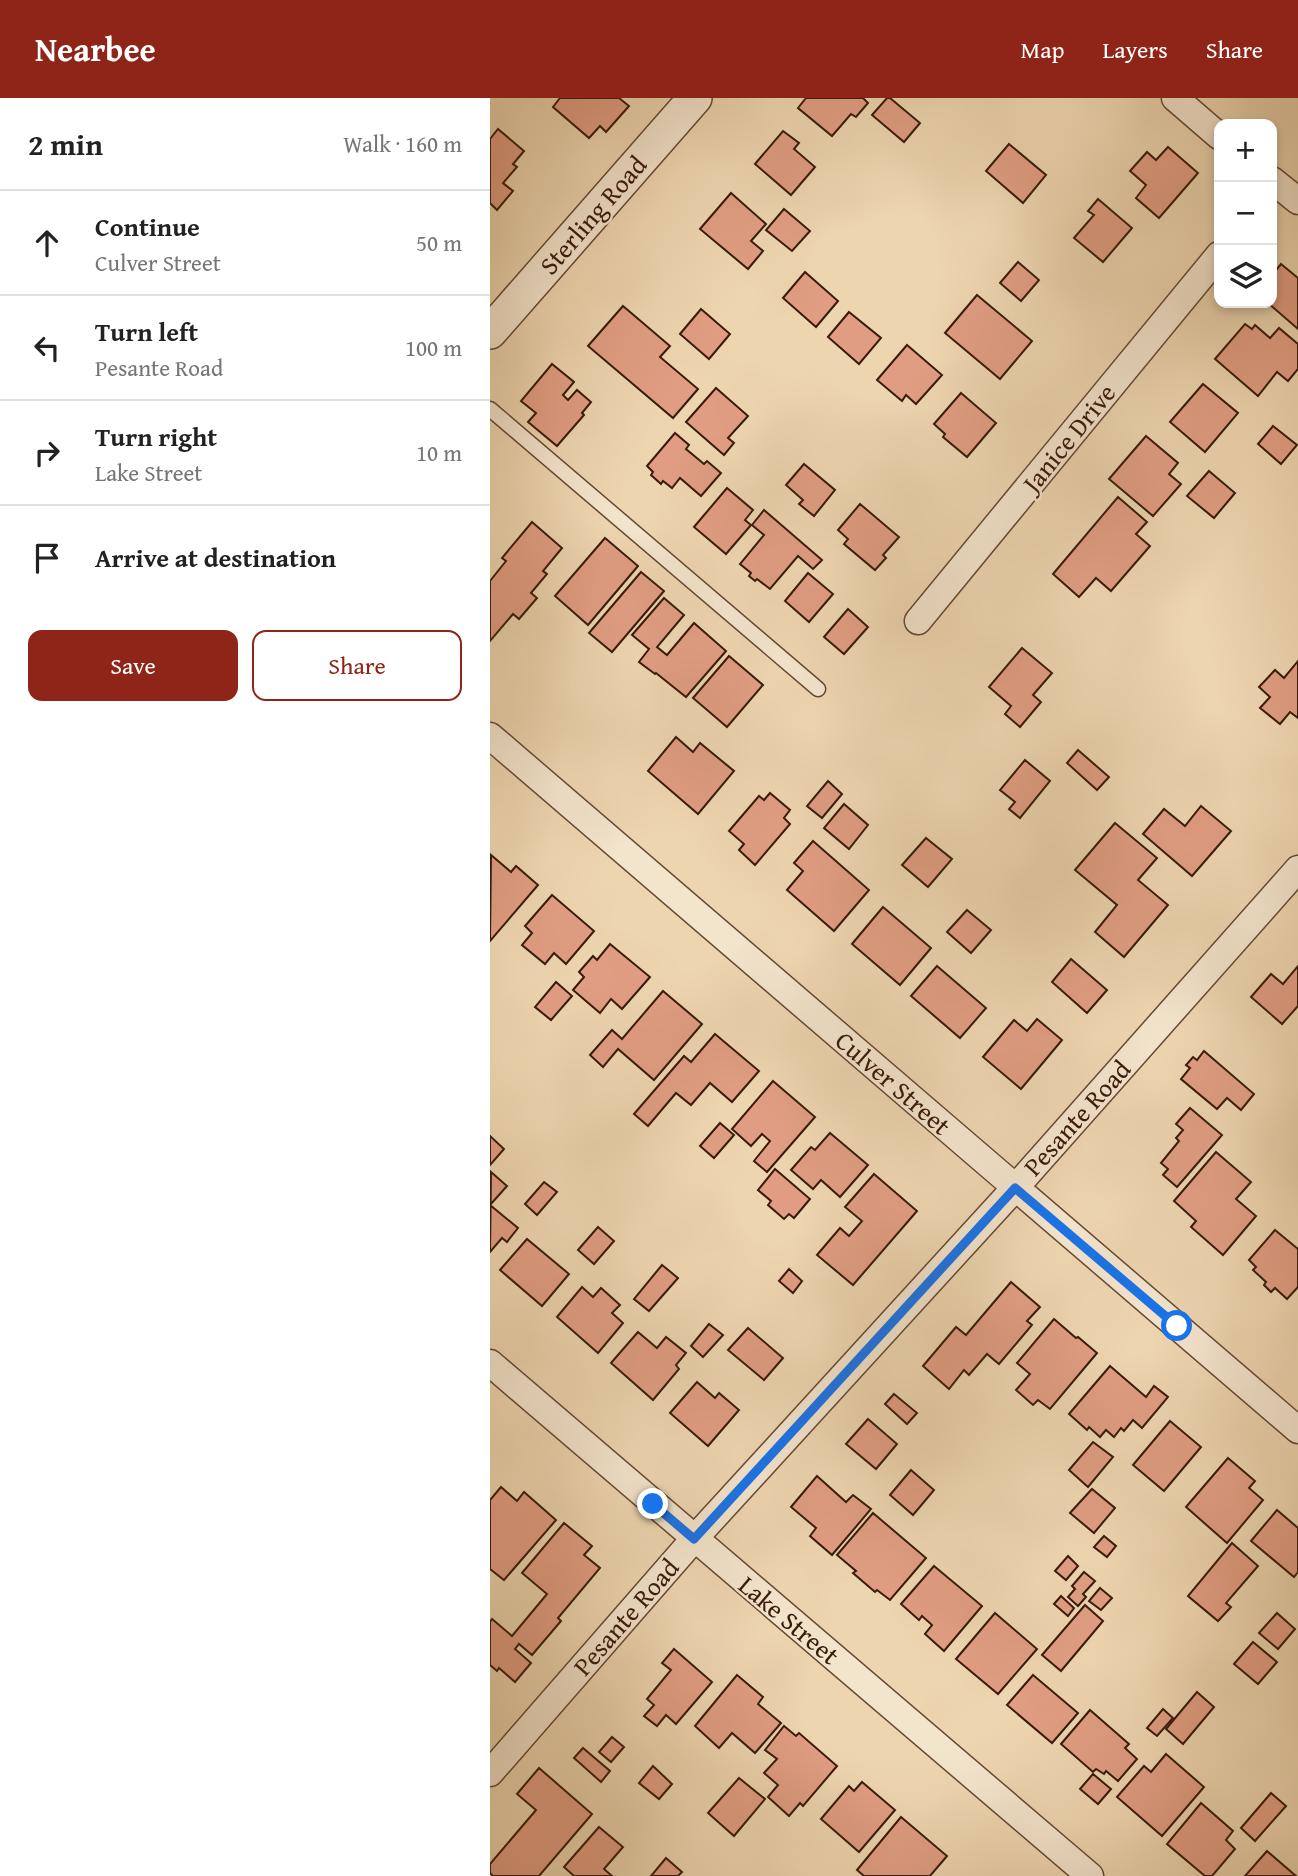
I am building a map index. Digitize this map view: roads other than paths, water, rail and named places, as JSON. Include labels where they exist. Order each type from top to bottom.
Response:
[{"type":"street","name":"Sterling Road","points":[[490,332],[695,98]]},
{"type":"street","points":[[1175,98],[1214,131]]},
{"type":"street","points":[[1277,187],[1298,201]]},
{"type":"street","name":"Janice Drive","points":[[918,621],[1214,261]]},
{"type":"street","name":"Culver Street","points":[[490,736],[1298,1430]]},
{"type":"street","name":"Pesante Road","points":[[490,1773],[694,1539],[1015,1188],[1298,869]]},
{"type":"street","name":"Lake Street","points":[[490,1363],[1090,1876]]},
{"type":"lane","points":[[490,409],[818,689]]}]
